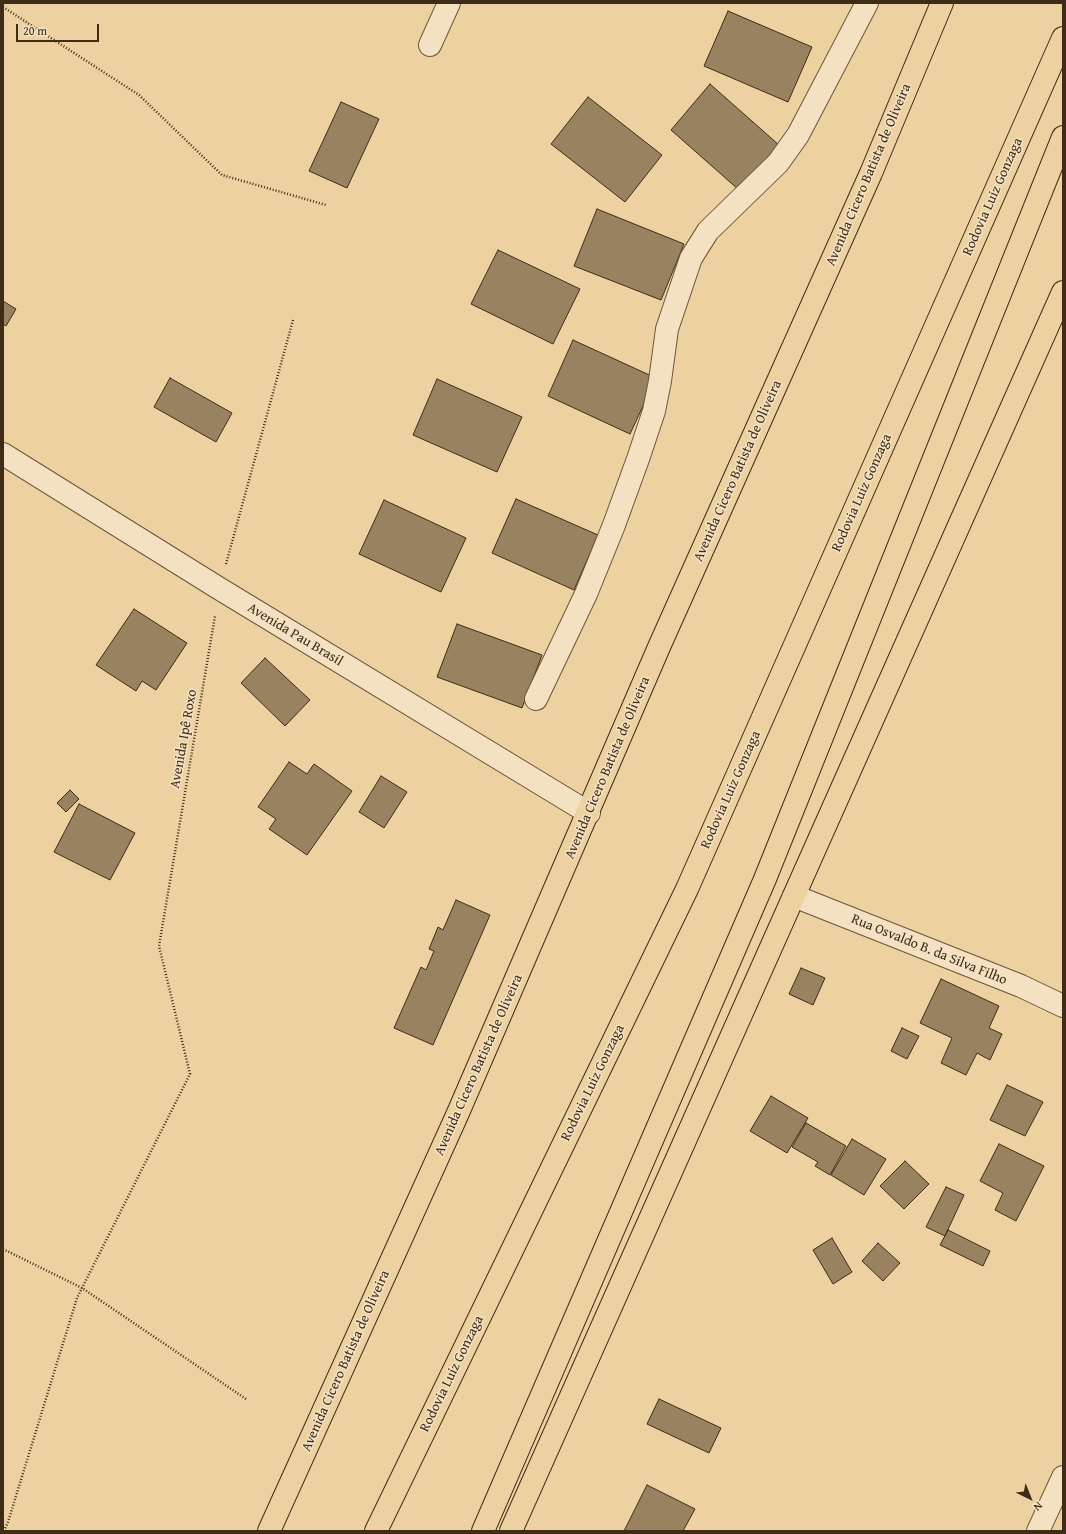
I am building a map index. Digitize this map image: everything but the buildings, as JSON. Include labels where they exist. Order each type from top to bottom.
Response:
[{"type":"main road","name":"Avenida Cicero Batista de Oliveira","points":[[269,1531],[458,1113],[589,813],[659,647],[871,173],[942,3]]},
{"type":"main road","name":"Rodovia Luiz Gonzaga","points":[[376,1531],[688,889],[1063,38]]},
{"type":"main road","points":[[483,1531],[765,879],[1063,137]]},
{"type":"main road","points":[[511,1531],[1063,292]]},
{"type":"street","points":[[430,45],[449,3]]},
{"type":"street","points":[[536,699],[586,594],[614,525],[638,459],[654,411],[660,381],[666,329],[691,258],[708,231],[778,163],[798,135],[867,3]]},
{"type":"street","name":"Avenida Pau Brasil","points":[[3,454],[589,813]]},
{"type":"street","name":"Rua Osvaldo B. da Silva Filho","points":[[794,896],[1021,986],[1063,1006]]},
{"type":"street","points":[[1038,1531],[1063,1477]]},
{"type":"path","points":[[3,7],[139,95],[222,175],[326,205]]},
{"type":"path","name":"Avenida Ipê Roxo","points":[[4,1531],[82,1288],[190,1074],[159,946],[220,588],[293,320]]},
{"type":"path","points":[[3,1249],[82,1288],[246,1398]]}]
